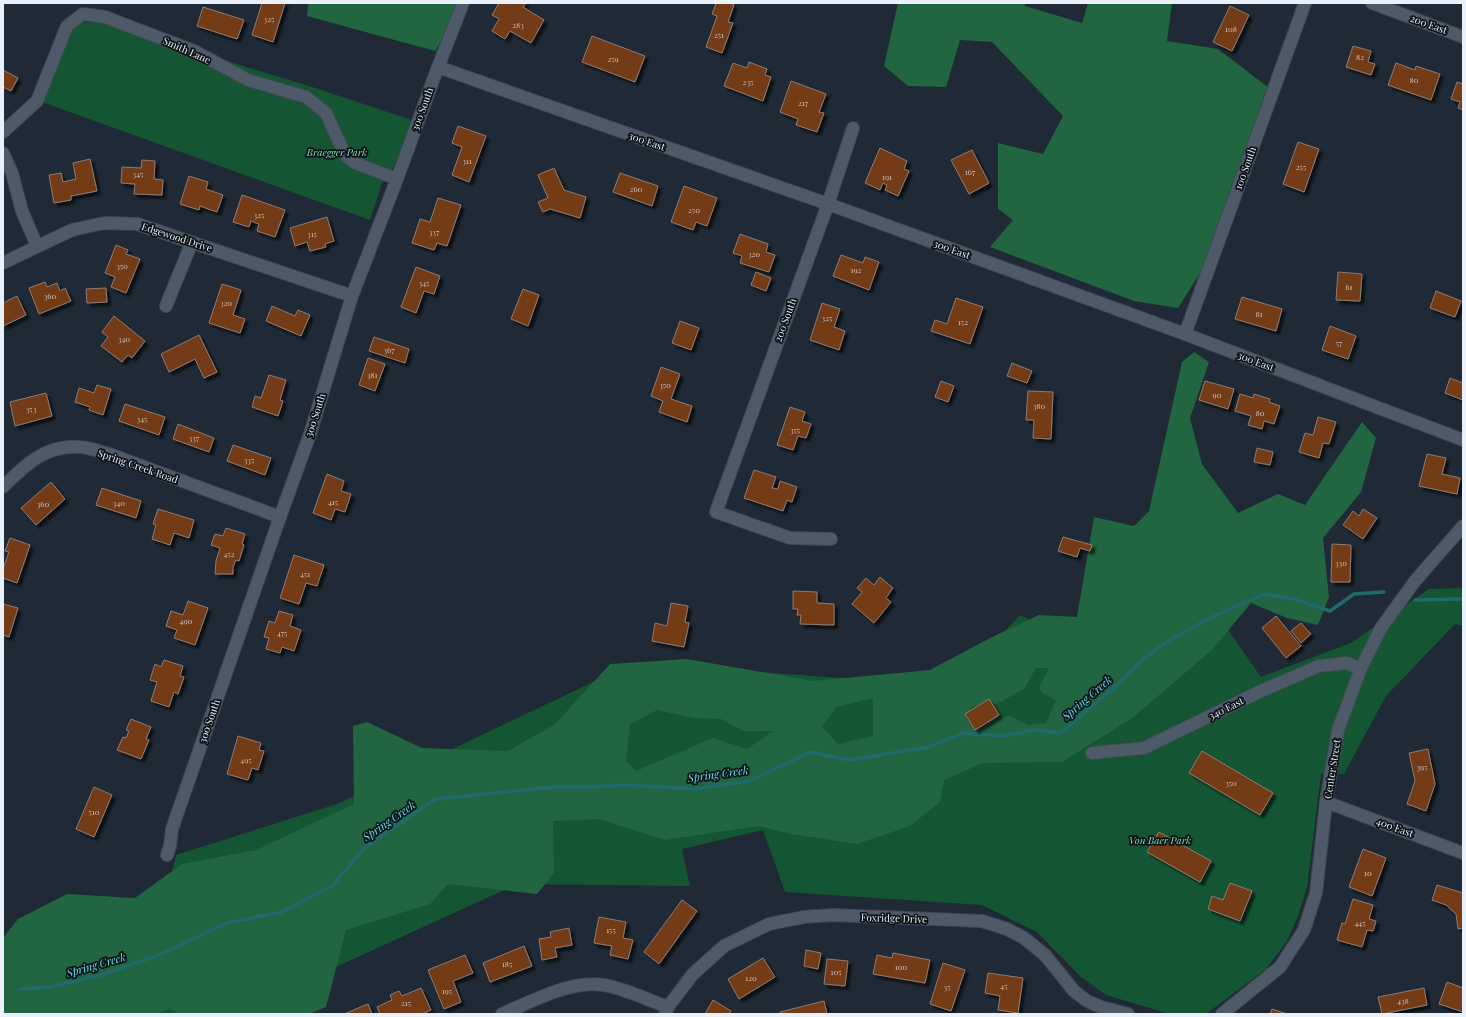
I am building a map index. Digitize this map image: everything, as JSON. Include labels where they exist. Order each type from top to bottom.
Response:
[{"type":"street","name":"300 South","points":[[167,855],[170,846],[172,829],[310,434],[352,296],[463,3]]},
{"type":"street","name":"100 South","points":[[1185,334],[1305,3]]},
{"type":"street","name":"200 East","points":[[1372,3],[1463,37]]},
{"type":"street","name":"Smith Lane","points":[[3,132],[37,101],[67,26],[83,14],[105,17],[194,51],[248,80],[306,97],[326,113],[345,155],[355,164],[397,179]]},
{"type":"street","name":"300 East","points":[[438,67],[828,204],[1185,334],[1463,440]]},
{"type":"street","name":"200 South","points":[[832,539],[790,538],[716,512],[828,204],[853,128]]},
{"type":"street","points":[[3,153],[12,173],[22,211],[37,246]]},
{"type":"street","name":"Edgewood Drive","points":[[3,263],[72,230],[104,223],[137,224],[352,296]]},
{"type":"street","points":[[166,306],[192,242]]},
{"type":"street","name":"Spring Creek Road","points":[[3,487],[28,463],[56,448],[80,446],[109,454],[280,517]]},
{"type":"street","name":"Center Street","points":[[1222,1014],[1280,967],[1304,930],[1316,894],[1326,802],[1338,730],[1360,668],[1382,628],[1415,581],[1463,526]]},
{"type":"street","name":"340 East","points":[[1092,753],[1144,748],[1261,691],[1319,666],[1346,664],[1360,668]]},
{"type":"street","name":"400 East","points":[[1326,802],[1463,853]]},
{"type":"street","name":"Foxridge Drive","points":[[666,1011],[692,975],[724,946],[769,924],[804,917],[832,915],[982,921],[1007,929],[1024,938],[1045,955],[1074,991],[1087,1001],[1101,1007],[1128,1014]]},
{"type":"street","points":[[502,1014],[565,988],[589,984],[612,986],[666,1011]]},
{"type":"green space","points":[[308,3],[465,3],[435,51],[307,16]]},
{"type":"green space","points":[[898,3],[1024,3],[1025,6],[1082,23],[1088,3],[1172,3],[1167,41],[1218,49],[1269,88],[1209,259],[1178,308],[1134,301],[990,247],[1013,220],[998,209],[998,143],[1043,154],[1063,116],[992,42],[960,40],[946,87],[908,86],[884,66]]},
{"type":"green space","name":"Braegger Park","points":[[95,21],[309,86],[412,120],[394,166],[382,183],[370,220],[42,102],[67,35],[82,23]]},
{"type":"green space","points":[[1194,352],[1209,362],[1190,418],[1202,464],[1238,513],[1278,494],[1305,505],[1362,422],[1376,438],[1361,492],[1323,538],[1329,597],[1318,625],[1287,618],[1251,603],[1212,650],[1132,718],[1062,762],[983,763],[944,780],[940,802],[910,826],[857,844],[791,834],[758,826],[665,840],[599,819],[553,821],[554,873],[537,894],[448,884],[430,904],[346,930],[326,1007],[309,1014],[179,1014],[170,1008],[156,1014],[3,1014],[3,938],[18,919],[67,894],[135,898],[182,864],[256,850],[354,804],[353,726],[367,722],[422,748],[508,751],[555,724],[610,664],[687,659],[813,681],[930,670],[990,638],[1039,615],[1077,617],[1094,517],[1134,526],[1149,511],[1182,362]],"holes":[[[1036,668],[1049,668],[1039,687],[1042,693],[1056,700],[1046,723],[1028,725],[1010,716],[992,719],[982,730],[965,718],[972,707],[997,704],[1024,689]],[[873,698],[873,736],[838,744],[822,727],[836,707]],[[657,710],[693,718],[721,719],[743,731],[773,731],[747,749],[713,738],[636,771],[626,761],[630,724]]]},
{"type":"green space","name":"Von Baer Park","points":[[1463,588],[1463,626],[1455,624],[1386,696],[1344,774],[1321,774],[1307,887],[1298,916],[1287,941],[1266,969],[1206,1014],[1170,1014],[1106,995],[1081,977],[1037,932],[982,905],[785,892],[763,830],[682,849],[690,886],[517,884],[233,1014],[137,1014],[176,855],[337,804],[633,663],[954,686],[1020,615],[1078,642],[1226,627],[1261,677],[1351,643],[1429,589]]},
{"type":"building","points":[[262,3],[285,3],[273,42],[252,35]]},
{"type":"building","points":[[499,3],[526,3],[523,7],[544,20],[531,43],[510,31],[505,39],[492,31],[499,19],[492,15]]},
{"type":"building","points":[[714,3],[730,3],[734,5],[728,22],[733,23],[722,53],[706,47],[717,16],[712,14],[716,4]]},
{"type":"building","points":[[1230,6],[1249,15],[1232,51],[1213,42]]},
{"type":"building","points":[[203,7],[244,20],[237,39],[197,26]]},
{"type":"building","points":[[592,36],[645,56],[635,82],[582,62]]},
{"type":"building","points":[[1353,46],[1371,51],[1368,62],[1375,64],[1371,75],[1346,67]]},
{"type":"building","points":[[749,62],[767,69],[765,75],[771,77],[763,101],[724,86],[733,63],[747,68]]},
{"type":"building","points":[[1396,63],[1415,70],[1416,66],[1440,74],[1431,100],[1388,85]]},
{"type":"building","points":[[3,70],[18,78],[11,91],[3,87]]},
{"type":"building","points":[[791,81],[826,94],[819,112],[824,113],[817,132],[796,125],[798,119],[780,112]]},
{"type":"building","points":[[1457,82],[1463,84],[1463,110],[1458,108],[1460,102],[1451,99]]},
{"type":"building","points":[[458,126],[486,136],[469,182],[452,175],[462,147],[452,143]]},
{"type":"building","points":[[1298,142],[1319,149],[1304,192],[1283,184]]},
{"type":"building","points":[[880,148],[907,161],[904,169],[909,171],[898,196],[885,190],[887,185],[883,183],[880,190],[865,183]]},
{"type":"building","points":[[972,150],[989,183],[969,194],[951,160]]},
{"type":"building","points":[[90,159],[97,191],[71,196],[71,200],[54,203],[49,175],[61,173],[63,182],[76,179],[73,163]]},
{"type":"building","points":[[142,160],[155,161],[154,179],[163,180],[162,195],[134,194],[135,184],[121,183],[122,167],[141,168]]},
{"type":"building","points":[[554,168],[564,190],[586,197],[580,218],[550,209],[543,212],[538,202],[548,198],[538,175]]},
{"type":"building","points":[[620,173],[658,186],[652,206],[613,192]]},
{"type":"building","points":[[189,176],[208,182],[206,189],[223,195],[217,212],[200,206],[199,210],[180,204]]},
{"type":"building","points":[[684,186],[717,198],[707,226],[696,222],[693,230],[671,222]]},
{"type":"building","points":[[242,195],[285,210],[275,237],[257,231],[259,224],[251,221],[249,227],[233,222]]},
{"type":"building","points":[[438,198],[461,205],[447,246],[437,243],[434,250],[412,243],[420,219],[430,222]]},
{"type":"building","points":[[327,217],[334,241],[325,244],[326,247],[310,251],[307,242],[295,246],[290,228]]},
{"type":"building","points":[[740,234],[768,244],[766,252],[775,255],[769,272],[740,263],[742,256],[733,253]]},
{"type":"building","points":[[116,245],[128,250],[126,254],[140,259],[126,293],[111,287],[115,277],[105,273]]},
{"type":"building","points":[[841,255],[863,263],[865,257],[879,262],[869,290],[833,276]]},
{"type":"building","points":[[416,267],[440,276],[434,294],[424,291],[416,313],[401,307]]},
{"type":"building","points":[[756,272],[771,278],[766,291],[751,285]]},
{"type":"building","points":[[1338,272],[1362,274],[1360,301],[1336,300]]},
{"type":"building","points":[[45,282],[47,287],[57,283],[60,291],[65,288],[71,301],[39,314],[29,288]]},
{"type":"building","points":[[222,284],[241,290],[233,315],[245,319],[240,333],[209,323]]},
{"type":"building","points":[[106,288],[107,302],[87,303],[86,289]]},
{"type":"building","points":[[523,289],[539,295],[528,326],[511,319]]},
{"type":"building","points":[[1436,291],[1461,301],[1455,317],[1430,308]]},
{"type":"building","points":[[17,296],[26,315],[3,326],[3,303]]},
{"type":"building","points":[[1242,297],[1282,309],[1276,331],[1235,319]]},
{"type":"building","points":[[956,298],[983,307],[970,344],[931,331],[935,320],[947,324]]},
{"type":"building","points":[[822,303],[840,309],[834,327],[845,331],[839,350],[810,340]]},
{"type":"building","points":[[272,306],[295,316],[298,310],[310,315],[301,336],[266,321]]},
{"type":"building","points":[[114,316],[145,341],[132,358],[128,355],[122,362],[101,346],[108,337],[102,332]]},
{"type":"building","points":[[680,321],[699,328],[691,350],[672,343]]},
{"type":"building","points":[[1330,326],[1356,336],[1348,359],[1322,350]]},
{"type":"building","points":[[199,335],[217,372],[204,378],[195,359],[169,372],[161,354]]},
{"type":"building","points":[[374,337],[409,349],[405,363],[369,351]]},
{"type":"building","points":[[368,358],[385,364],[375,391],[359,385]]},
{"type":"building","points":[[1012,363],[1032,371],[1027,383],[1007,376]]},
{"type":"building","points":[[661,367],[680,374],[671,399],[692,406],[687,422],[659,412],[663,401],[651,396]]},
{"type":"building","points":[[269,375],[286,380],[280,400],[283,401],[278,416],[252,407],[255,396],[261,398]]},
{"type":"building","points":[[1450,378],[1463,383],[1463,400],[1445,393]]},
{"type":"building","points":[[941,381],[954,386],[948,402],[935,397]]},
{"type":"building","points":[[1205,381],[1234,389],[1228,409],[1199,400]]},
{"type":"building","points":[[97,385],[111,389],[103,415],[89,410],[90,407],[75,402],[79,388],[94,393]]},
{"type":"building","points":[[1028,391],[1053,392],[1051,439],[1033,438],[1034,420],[1026,420]]},
{"type":"building","points":[[46,393],[52,416],[15,426],[10,402]]},
{"type":"building","points":[[1240,394],[1253,398],[1254,394],[1270,399],[1269,402],[1280,406],[1274,424],[1264,421],[1262,429],[1248,425],[1251,416],[1235,411]]},
{"type":"building","points":[[125,404],[165,417],[159,435],[119,421]]},
{"type":"building","points":[[790,407],[805,412],[802,421],[811,424],[806,438],[798,436],[793,450],[777,445]]},
{"type":"building","points":[[1318,417],[1336,422],[1329,444],[1323,443],[1319,458],[1299,452],[1305,433],[1313,435]]},
{"type":"building","points":[[178,424],[214,438],[209,452],[173,439]]},
{"type":"building","points":[[233,445],[271,458],[265,475],[227,461]]},
{"type":"building","points":[[1257,448],[1273,452],[1270,465],[1254,462]]},
{"type":"building","points":[[1427,454],[1446,458],[1442,474],[1460,478],[1457,494],[1419,486]]},
{"type":"building","points":[[754,470],[776,477],[772,488],[778,489],[780,481],[797,487],[792,502],[787,500],[783,511],[744,498]]},
{"type":"building","points":[[327,474],[344,481],[341,491],[351,494],[345,512],[335,509],[331,520],[313,513]]},
{"type":"building","points":[[51,482],[65,499],[36,525],[21,508]]},
{"type":"building","points":[[102,488],[141,501],[136,518],[96,505]]},
{"type":"building","points":[[158,509],[194,520],[189,538],[174,533],[170,545],[152,539],[156,525],[153,524]]},
{"type":"building","points":[[1363,509],[1377,518],[1363,539],[1343,525],[1353,511],[1359,516]]},
{"type":"building","points":[[226,528],[245,534],[242,544],[244,545],[239,561],[236,560],[233,567],[233,574],[215,574],[216,561],[220,548],[211,545],[215,534],[223,536]]},
{"type":"building","points":[[1063,537],[1092,545],[1090,551],[1080,548],[1077,557],[1058,551]]},
{"type":"building","points":[[10,538],[30,545],[17,583],[3,578],[3,569],[9,552],[5,551]]},
{"type":"building","points":[[1332,544],[1351,545],[1350,582],[1331,582]]},
{"type":"building","points":[[294,555],[324,565],[317,586],[306,583],[299,604],[280,598]]},
{"type":"building","points":[[880,577],[893,588],[886,598],[891,602],[874,623],[852,604],[862,592],[857,588],[866,578],[874,585]]},
{"type":"building","points":[[793,591],[817,592],[817,603],[834,604],[834,625],[800,624],[801,615],[797,615],[798,609],[793,609]]},
{"type":"building","points":[[188,601],[208,608],[195,645],[174,638],[177,630],[166,626],[171,611],[183,615]]},
{"type":"building","points":[[671,603],[688,606],[685,622],[689,623],[684,647],[652,641],[655,623],[667,626]]},
{"type":"building","points":[[3,604],[18,608],[9,637],[3,635]]},
{"type":"building","points":[[279,611],[293,615],[290,626],[301,630],[294,651],[282,647],[280,653],[266,649],[269,638],[264,637],[269,621],[275,623]]},
{"type":"building","points":[[1276,616],[1301,646],[1286,658],[1262,628]]},
{"type":"building","points":[[1301,623],[1311,634],[1301,643],[1291,631]]},
{"type":"building","points":[[164,660],[183,666],[180,676],[184,677],[178,694],[174,692],[169,707],[151,701],[157,682],[150,680],[155,664],[161,667]]},
{"type":"building","points":[[989,699],[999,715],[975,730],[965,714]]},
{"type":"building","points":[[131,719],[151,727],[146,739],[149,740],[141,759],[117,750],[123,737],[126,738],[129,731],[126,730]]},
{"type":"building","points":[[238,736],[261,743],[259,750],[264,751],[258,770],[252,768],[248,780],[227,774]]},
{"type":"building","points":[[1428,749],[1435,784],[1426,811],[1407,804],[1415,781],[1409,753]]},
{"type":"building","points":[[1202,751],[1273,793],[1260,815],[1189,773]]},
{"type":"building","points":[[94,787],[112,795],[94,837],[76,829]]},
{"type":"building","points":[[1159,832],[1211,861],[1200,882],[1147,852]]},
{"type":"building","points":[[1363,849],[1386,858],[1372,896],[1349,887]]},
{"type":"building","points":[[1230,883],[1252,891],[1240,921],[1208,909],[1212,896],[1223,900]]},
{"type":"building","points":[[1437,885],[1463,893],[1463,928],[1458,929],[1456,914],[1446,905],[1432,900]]},
{"type":"building","points":[[1353,899],[1373,905],[1369,919],[1376,921],[1373,931],[1367,930],[1362,947],[1337,940],[1342,923],[1345,924]]},
{"type":"building","points":[[682,900],[697,911],[659,964],[644,952]]},
{"type":"building","points":[[599,917],[626,922],[623,938],[633,940],[628,959],[610,955],[612,946],[594,943]]},
{"type":"building","points":[[569,928],[572,945],[555,948],[557,957],[542,960],[539,939],[551,937],[550,932]]},
{"type":"building","points":[[524,946],[532,966],[490,982],[483,963]]},
{"type":"building","points":[[806,950],[821,953],[818,969],[804,966]]},
{"type":"building","points":[[893,953],[930,960],[925,983],[873,974],[877,955],[892,958]]},
{"type":"building","points":[[465,955],[473,973],[453,981],[461,1002],[444,1009],[428,970]]},
{"type":"building","points":[[763,958],[775,977],[739,999],[728,979]]},
{"type":"building","points":[[827,959],[848,961],[845,986],[824,984]]},
{"type":"building","points":[[943,963],[965,970],[951,1011],[930,1004]]},
{"type":"building","points":[[988,973],[1023,978],[1018,1013],[998,1010],[1000,996],[985,993]]},
{"type":"building","points":[[1447,982],[1463,988],[1463,1012],[1439,1004]]},
{"type":"building","points":[[421,988],[431,1010],[422,1014],[380,1014],[377,1007],[392,1000],[390,995],[399,991],[402,996]]},
{"type":"building","points":[[1424,988],[1427,1005],[1382,1014],[1378,997]]},
{"type":"building","points":[[713,1000],[731,1011],[729,1014],[705,1014]]},
{"type":"building","points":[[824,1001],[827,1014],[781,1014],[780,1012]]},
{"type":"building","points":[[368,1004],[372,1014],[344,1014]]},
{"type":"building","points":[[1272,1009],[1287,1014],[1270,1014]]},
{"type":"waterway","name":"Spring Creek","points":[[20,989],[50,987],[101,975],[159,955],[227,923],[282,912],[333,885],[366,846],[436,799],[554,787],[626,785],[695,789],[749,781],[811,752],[849,760],[928,747],[964,733],[1002,736],[1034,730],[1061,733],[1116,686],[1140,662],[1163,644],[1208,619],[1264,594],[1294,599],[1330,611],[1354,594],[1384,592]]},
{"type":"waterway","name":"Spring Creek","points":[[1415,600],[1463,599]]}]
